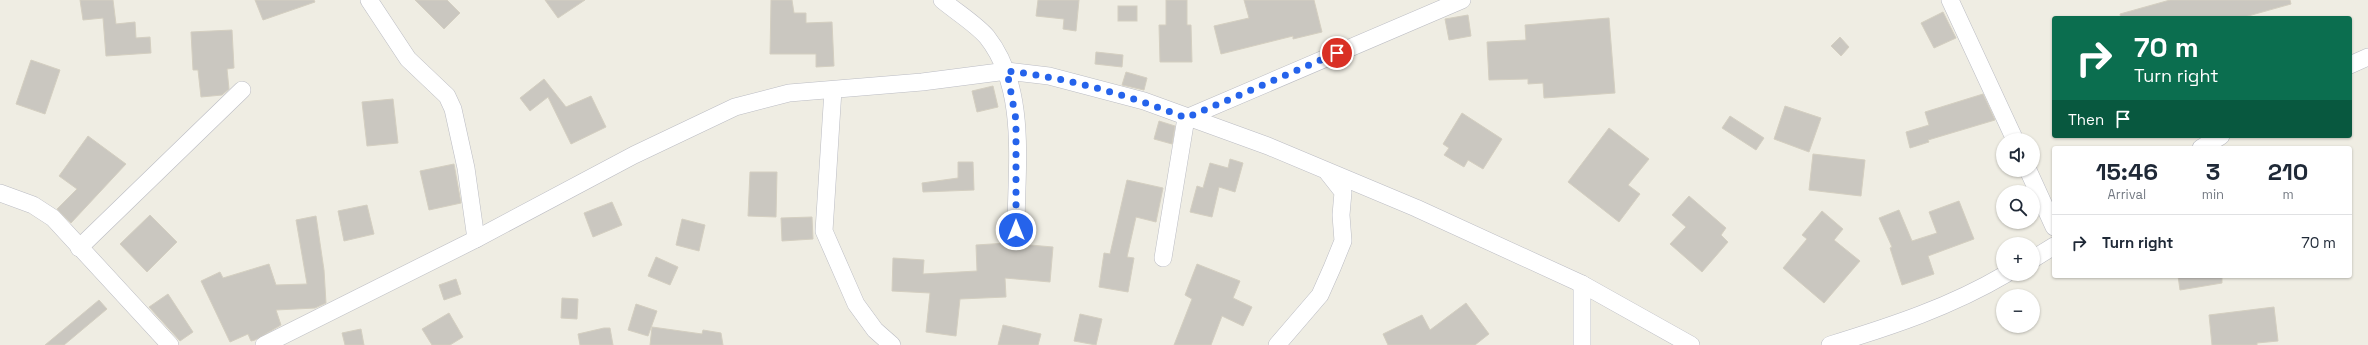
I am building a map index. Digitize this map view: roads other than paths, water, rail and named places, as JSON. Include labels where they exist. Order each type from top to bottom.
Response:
[{"type":"street","points":[[369,0],[408,59],[447,96],[453,109],[466,168],[476,239]]},
{"type":"street","points":[[942,0],[986,36],[1007,71],[1016,120],[1016,230]]},
{"type":"street","points":[[1186,118],[1462,0]]},
{"type":"street","points":[[1950,0],[2012,133]]},
{"type":"street","points":[[2352,64],[2368,57]]},
{"type":"street","points":[[264,345],[476,239],[634,155],[735,107],[789,93],[833,90],[1007,71],[1049,76],[1144,101],[1186,118],[1268,146],[1416,208],[1582,284],[1688,344]]},
{"type":"street","points":[[79,248],[242,90]]},
{"type":"street","points":[[833,90],[824,231],[856,304],[875,330],[892,345]]},
{"type":"street","points":[[1163,258],[1186,118]]},
{"type":"street","points":[[2204,146],[2218,138]]},
{"type":"street","points":[[1277,345],[1320,295],[1342,241],[1341,215],[1343,192],[1327,171]]},
{"type":"street","points":[[2031,177],[2052,223]]},
{"type":"street","points":[[0,193],[33,205],[53,218],[79,248],[170,345]]},
{"type":"street","points":[[2040,254],[2052,247]]},
{"type":"street","points":[[1830,345],[1906,322],[1977,291],[1996,280]]},
{"type":"street","points":[[1582,284],[1582,345]]}]
